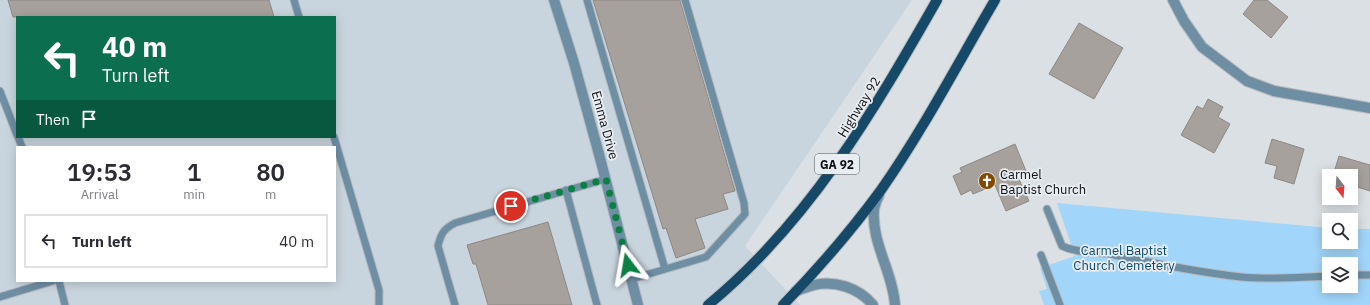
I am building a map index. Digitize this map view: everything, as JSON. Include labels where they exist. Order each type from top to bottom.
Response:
[{"type":"main road","name":"Highway 92","points":[[708,305],[762,254],[814,195],[870,115],[937,0]]},
{"type":"main road","points":[[783,305],[842,239],[881,189],[904,154],[995,0]]},
{"type":"street","name":"Emma Drive","points":[[554,0],[566,35],[606,179],[638,305]]},
{"type":"street","points":[[1173,0],[1184,21],[1202,47],[1247,81],[1274,91],[1370,108]]},
{"type":"street","points":[[881,189],[874,208],[874,223],[877,240],[893,291],[895,305]]},
{"type":"street","points":[[796,291],[814,285],[830,284],[848,287],[861,293],[873,305]]},
{"type":"lane","points":[[294,0],[299,16]]},
{"type":"lane","points":[[587,0],[665,269]]},
{"type":"lane","points":[[632,279],[706,257],[745,214],[744,203],[686,0]]},
{"type":"lane","points":[[0,91],[16,133]]},
{"type":"lane","points":[[334,138],[379,290],[379,305]]},
{"type":"lane","points":[[456,305],[438,246],[440,236],[446,228],[455,222],[606,179]]},
{"type":"lane","points":[[566,190],[597,305]]},
{"type":"lane","points":[[1047,209],[1062,246],[1072,251],[1114,255],[1137,261],[1242,277],[1275,278],[1322,276]]},
{"type":"lane","points":[[1041,255],[1060,305]]},
{"type":"lane","points":[[1358,275],[1370,275]]},
{"type":"lane","points":[[0,297],[50,282]]},
{"type":"lane","points":[[59,282],[65,305]]},
{"type":"shaded area","points":[[0,0],[912,0],[745,246],[800,305],[0,305]]},
{"type":"green space","name":"Carmel Baptist Church Cemetery","points":[[1057,203],[1322,227],[1322,249],[1358,249],[1358,229],[1370,229],[1370,305],[1044,305],[1039,291],[1047,289],[1040,268],[1075,256]]},
{"type":"building","points":[[8,0],[269,0],[274,16],[16,16],[13,17]]},
{"type":"building","points":[[593,0],[680,0],[735,191],[723,194],[728,209],[695,219],[705,248],[676,258],[666,228],[663,229]]},
{"type":"building","points":[[1254,0],[1267,0],[1288,17],[1271,38],[1243,14]]},
{"type":"building","points":[[1079,23],[1123,48],[1094,99],[1049,74]]},
{"type":"building","points":[[1208,99],[1223,107],[1218,117],[1230,124],[1214,153],[1181,135],[1197,106],[1203,109]]},
{"type":"building","points":[[1272,139],[1304,149],[1294,184],[1274,178],[1277,166],[1265,163]]},
{"type":"building","name":"Carmel Baptist Church","points":[[1015,144],[1026,171],[1017,175],[1029,201],[1006,211],[995,185],[973,194],[971,190],[961,195],[953,176],[962,172],[960,168]]},
{"type":"building","points":[[1339,156],[1370,165],[1370,191],[1358,187],[1358,169],[1335,169]]},
{"type":"building","points":[[548,222],[572,305],[488,305],[476,264],[473,264],[467,245]]},
{"type":"place","name":"Carmel Baptist Church","points":[[987,181]]},
{"type":"route","points":[[511,206],[606,179],[628,265]]}]
